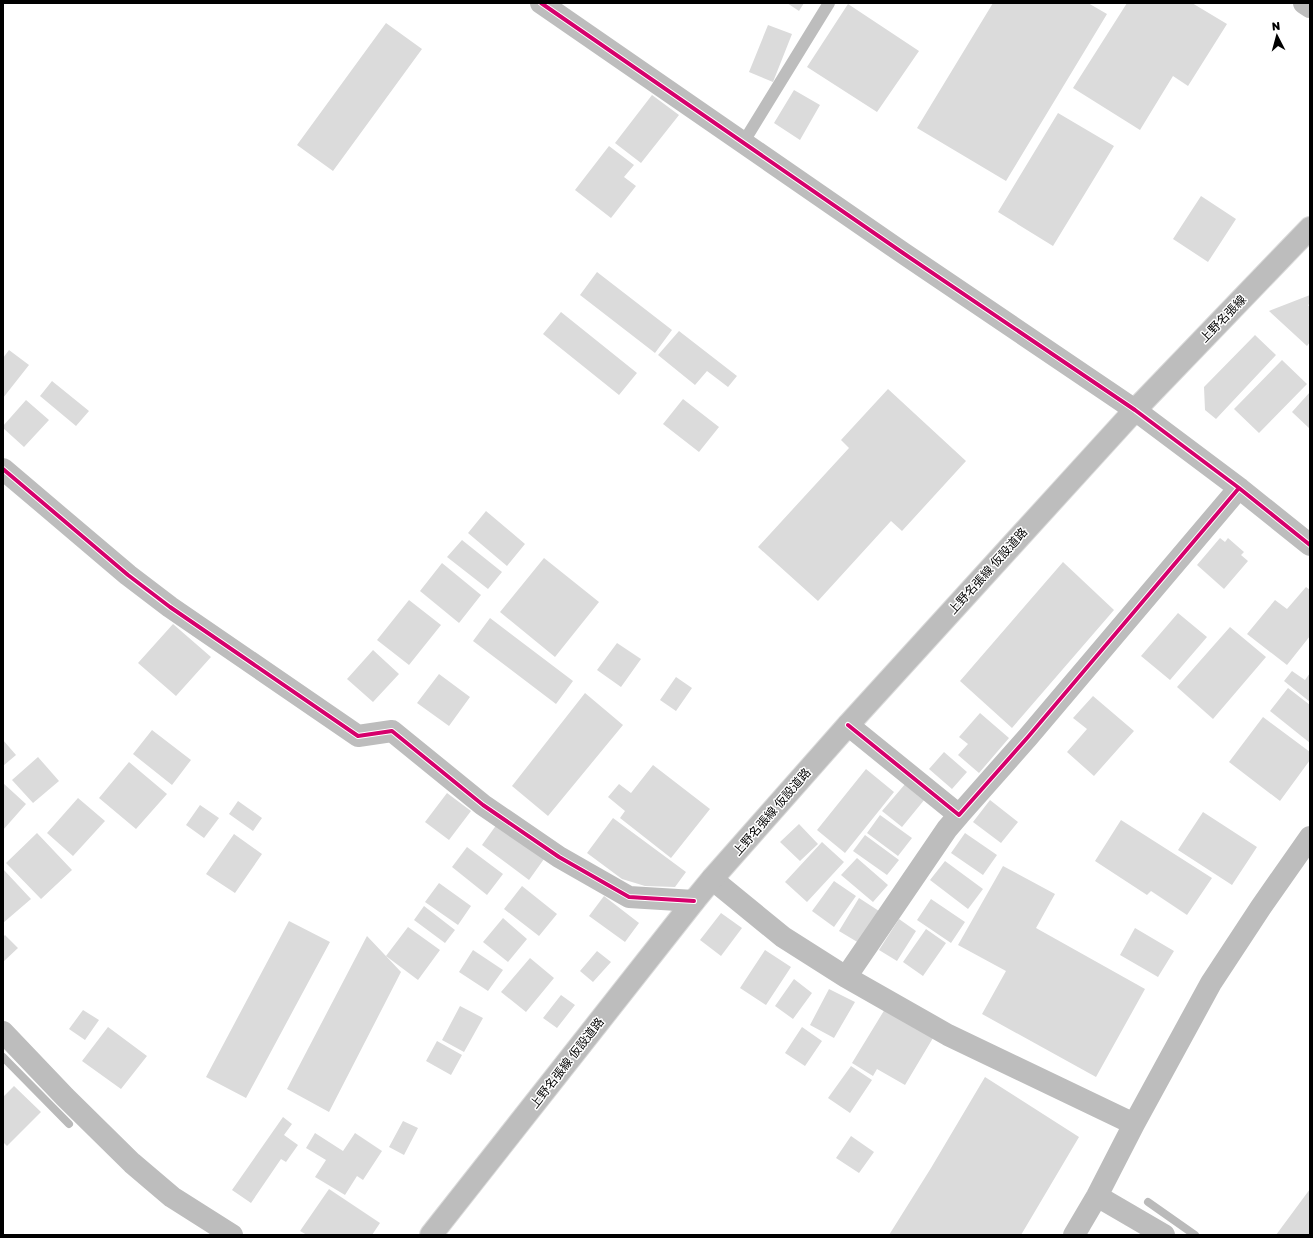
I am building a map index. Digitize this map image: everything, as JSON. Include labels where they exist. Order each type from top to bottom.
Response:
[{"type":"street","points":[[541,3],[743,143],[1136,410],[1239,488],[1310,545]]},
{"type":"street","points":[[1304,3],[1310,7]]},
{"type":"street","name":"上野名張線","points":[[1136,410],[1310,228]]},
{"type":"street","name":"上野名張線 仮設道路","points":[[432,1235],[712,879],[848,725],[1136,410]]},
{"type":"street","points":[[3,470],[128,575],[170,606],[358,736],[392,731],[483,805],[559,857],[629,897],[694,901]]},
{"type":"street","points":[[846,977],[947,829],[1239,488]]},
{"type":"street","points":[[848,725],[959,815]]},
{"type":"street","points":[[1074,1235],[1097,1196],[1134,1124],[1211,984],[1261,907],[1310,836]]},
{"type":"street","points":[[712,879],[783,936],[846,977],[948,1035],[1134,1124]]},
{"type":"street","points":[[3,1032],[132,1163],[172,1197],[232,1235]]},
{"type":"street","points":[[1097,1196],[1164,1235]]},
{"type":"lane","points":[[743,143],[829,3]]},
{"type":"building","points":[[787,3],[804,3],[799,11]]},
{"type":"building","points":[[993,3],[1088,3],[1107,14],[1006,181],[917,128]]},
{"type":"building","points":[[1127,3],[1192,3],[1227,24],[1188,86],[1173,76],[1140,130],[1073,88]]},
{"type":"building","points":[[848,4],[919,51],[877,112],[807,67]]},
{"type":"building","points":[[386,23],[422,49],[333,171],[297,145]]},
{"type":"building","points":[[768,25],[792,34],[773,82],[749,72]]},
{"type":"building","points":[[794,90],[820,105],[800,140],[774,123]]},
{"type":"building","points":[[652,95],[679,115],[641,163],[615,143]]},
{"type":"building","points":[[1058,113],[1114,146],[1053,246],[998,212]]},
{"type":"building","points":[[609,146],[634,165],[624,177],[636,186],[611,218],[575,190]]},
{"type":"building","points":[[1201,196],[1236,219],[1208,262],[1173,239]]},
{"type":"building","points":[[597,272],[672,330],[655,353],[580,295]]},
{"type":"building","points":[[1310,295],[1310,304],[1308,305],[1310,307],[1310,342],[1307,346],[1269,311]]},
{"type":"building","points":[[561,312],[637,373],[619,395],[543,334]]},
{"type":"building","points":[[679,331],[737,376],[728,387],[707,371],[695,385],[658,355]]},
{"type":"building","points":[[1255,335],[1276,355],[1216,419],[1205,410],[1204,387]]},
{"type":"building","points":[[9,350],[29,365],[3,398],[3,358]]},
{"type":"building","points":[[1282,360],[1307,384],[1259,433],[1234,409]]},
{"type":"building","points":[[52,381],[89,411],[76,426],[40,396]]},
{"type":"building","points":[[888,389],[966,461],[902,531],[891,521],[818,601],[758,547],[849,448],[841,440]]},
{"type":"building","points":[[1310,392],[1310,429],[1292,412]]},
{"type":"building","points":[[683,399],[719,427],[699,452],[663,424]]},
{"type":"building","points":[[26,400],[49,420],[24,447],[3,428],[3,426]]},
{"type":"building","points":[[486,511],[525,544],[507,566],[468,533]]},
{"type":"building","points":[[1220,538],[1225,542],[1228,538],[1244,552],[1241,555],[1248,561],[1224,589],[1197,565]]},
{"type":"building","points":[[462,540],[502,572],[488,589],[447,557]]},
{"type":"building","points":[[544,558],[599,602],[555,657],[500,612]]},
{"type":"building","points":[[1063,562],[1114,610],[1012,728],[960,681]]},
{"type":"building","points":[[442,563],[481,595],[459,623],[420,591]]},
{"type":"building","points":[[1306,587],[1310,590],[1310,636],[1287,665],[1247,634],[1275,600],[1287,609]]},
{"type":"building","points":[[409,600],[441,625],[409,665],[377,640]]},
{"type":"building","points":[[1178,613],[1207,637],[1170,680],[1141,656]]},
{"type":"building","points":[[490,618],[573,681],[556,704],[473,641]]},
{"type":"building","points":[[173,624],[211,657],[176,696],[138,663]]},
{"type":"building","points":[[1230,627],[1266,657],[1213,719],[1177,687]]},
{"type":"building","points":[[617,643],[641,659],[621,687],[597,670]]},
{"type":"building","points":[[373,650],[399,674],[373,702],[347,679]]},
{"type":"building","points":[[1292,671],[1305,680],[1310,673],[1310,702],[1284,681]]},
{"type":"building","points":[[439,674],[470,697],[449,726],[417,703]]},
{"type":"building","points":[[676,677],[692,688],[676,711],[660,700]]},
{"type":"building","points":[[1288,688],[1310,705],[1310,743],[1270,711]]},
{"type":"building","points":[[585,693],[623,725],[548,816],[512,786]]},
{"type":"building","points":[[1093,696],[1134,731],[1094,776],[1067,752],[1087,729],[1073,718]]},
{"type":"building","points":[[980,713],[1009,738],[979,773],[958,755],[968,744],[959,737]]},
{"type":"building","points":[[1263,717],[1310,752],[1310,760],[1280,801],[1229,762]]},
{"type":"building","points":[[152,730],[191,760],[172,785],[133,754]]},
{"type":"building","points":[[3,740],[16,755],[3,766]]},
{"type":"building","points":[[944,752],[967,772],[952,789],[929,769]]},
{"type":"building","points":[[38,757],[59,781],[33,803],[12,780]]},
{"type":"building","points":[[129,762],[167,794],[136,829],[99,798]]},
{"type":"building","points":[[653,765],[710,809],[671,858],[620,818],[625,811],[608,797],[619,784],[631,793]]},
{"type":"building","points":[[866,769],[894,792],[845,853],[817,830]]},
{"type":"building","points":[[3,783],[26,804],[3,830]]},
{"type":"building","points":[[906,783],[925,799],[902,827],[882,811]]},
{"type":"building","points":[[447,793],[471,811],[449,840],[425,822]]},
{"type":"building","points":[[78,798],[105,821],[73,856],[47,833]]},
{"type":"building","points":[[990,800],[1018,822],[1001,843],[973,822]]},
{"type":"building","points":[[238,801],[262,818],[253,831],[229,814]]},
{"type":"building","points":[[200,805],[219,818],[204,838],[186,825]]},
{"type":"building","points":[[1203,812],[1257,847],[1232,885],[1178,850]]},
{"type":"building","points":[[880,815],[912,838],[898,856],[867,833]]},
{"type":"building","points":[[613,818],[686,872],[675,887],[645,886],[622,879],[587,853]]},
{"type":"building","points":[[1121,820],[1212,878],[1187,915],[1151,891],[1147,895],[1095,861]]},
{"type":"building","points":[[497,824],[544,859],[529,880],[482,845]]},
{"type":"building","points":[[799,824],[818,844],[800,861],[780,842]]},
{"type":"building","points":[[37,833],[72,870],[41,899],[6,863]]},
{"type":"building","points":[[965,833],[997,855],[983,875],[951,853]]},
{"type":"building","points":[[234,834],[262,854],[235,893],[206,874]]},
{"type":"building","points":[[865,835],[899,860],[887,875],[853,851]]},
{"type":"building","points":[[822,842],[844,862],[807,902],[785,882]]},
{"type":"building","points":[[467,847],[503,874],[487,895],[452,867]]},
{"type":"building","points":[[857,858],[888,885],[873,902],[841,875]]},
{"type":"building","points":[[945,861],[983,889],[968,909],[930,880]]},
{"type":"building","points":[[1003,866],[1055,894],[1036,928],[1145,989],[1096,1077],[982,1014],[1006,971],[958,945]]},
{"type":"building","points":[[3,869],[31,899],[3,923]]},
{"type":"building","points":[[834,881],[856,896],[834,927],[812,911]]},
{"type":"building","points":[[439,883],[471,906],[458,925],[425,902]]},
{"type":"building","points":[[522,886],[557,914],[539,936],[504,909]]},
{"type":"building","points":[[604,896],[639,923],[625,942],[589,916]]},
{"type":"building","points":[[859,898],[879,911],[859,943],[839,931]]},
{"type":"building","points":[[931,899],[965,922],[951,943],[917,920]]},
{"type":"building","points":[[424,906],[455,930],[445,943],[414,920]]},
{"type":"building","points":[[721,913],[742,928],[721,956],[700,940]]},
{"type":"building","points":[[503,918],[527,939],[508,962],[483,942]]},
{"type":"building","points":[[899,919],[916,931],[897,961],[879,950]]},
{"type":"building","points":[[289,921],[330,942],[246,1098],[206,1077]]},
{"type":"building","points":[[408,927],[440,950],[418,980],[386,956]]},
{"type":"building","points":[[1135,928],[1174,951],[1158,977],[1120,955]]},
{"type":"building","points":[[926,929],[946,943],[923,976],[903,962]]},
{"type":"building","points":[[5,935],[18,948],[3,962],[3,937]]},
{"type":"building","points":[[367,936],[401,972],[329,1112],[287,1089]]},
{"type":"building","points":[[473,950],[503,970],[488,991],[459,972]]},
{"type":"building","points":[[765,950],[791,967],[766,1005],[740,988]]},
{"type":"building","points":[[597,951],[611,962],[593,982],[580,971]]},
{"type":"building","points":[[530,958],[554,978],[526,1012],[501,992]]},
{"type":"building","points":[[794,979],[812,993],[793,1019],[775,1006]]},
{"type":"building","points":[[829,989],[855,1002],[834,1038],[810,1025]]},
{"type":"building","points":[[561,995],[575,1005],[557,1028],[543,1018]]},
{"type":"building","points":[[460,1006],[483,1018],[464,1052],[442,1040]]},
{"type":"building","points":[[885,1009],[933,1038],[905,1085],[877,1069],[873,1076],[852,1063]]},
{"type":"building","points":[[83,1010],[99,1020],[85,1040],[69,1029]]},
{"type":"building","points":[[108,1027],[147,1056],[121,1089],[82,1061]]},
{"type":"building","points":[[802,1027],[822,1041],[805,1066],[785,1053]]},
{"type":"building","points":[[437,1041],[462,1055],[451,1075],[426,1061]]},
{"type":"building","points":[[851,1066],[872,1080],[850,1113],[828,1098]]},
{"type":"building","points":[[985,1077],[1079,1137],[1021,1235],[889,1235],[931,1168]]},
{"type":"building","points":[[14,1086],[41,1112],[7,1146],[3,1142],[3,1097]]},
{"type":"building","points":[[283,1117],[292,1124],[284,1135],[298,1145],[286,1162],[281,1159],[251,1203],[232,1190]]},
{"type":"building","points":[[403,1121],[418,1128],[404,1155],[389,1147]]},
{"type":"building","points":[[315,1133],[343,1151],[355,1133],[382,1151],[363,1180],[357,1176],[345,1195],[315,1177],[326,1160],[306,1148]]},
{"type":"building","points":[[851,1136],[874,1152],[859,1173],[836,1158]]},
{"type":"building","points":[[329,1189],[380,1223],[372,1235],[307,1235],[300,1231]]},
{"type":"building","points":[[1310,1189],[1310,1235],[1276,1235]]},
{"type":"waterway","points":[[3,1057],[69,1124]]},
{"type":"waterway","points":[[1148,1202],[1195,1235]]},
{"type":"cycle path","points":[[541,3],[903,253],[1135,410],[1239,488],[1310,545]]},
{"type":"cycle path","points":[[3,469],[128,575],[170,607],[358,736],[392,731],[483,805],[559,857],[629,897],[694,901]]},
{"type":"cycle path","points":[[848,725],[959,815],[1028,737],[1239,488]]}]
